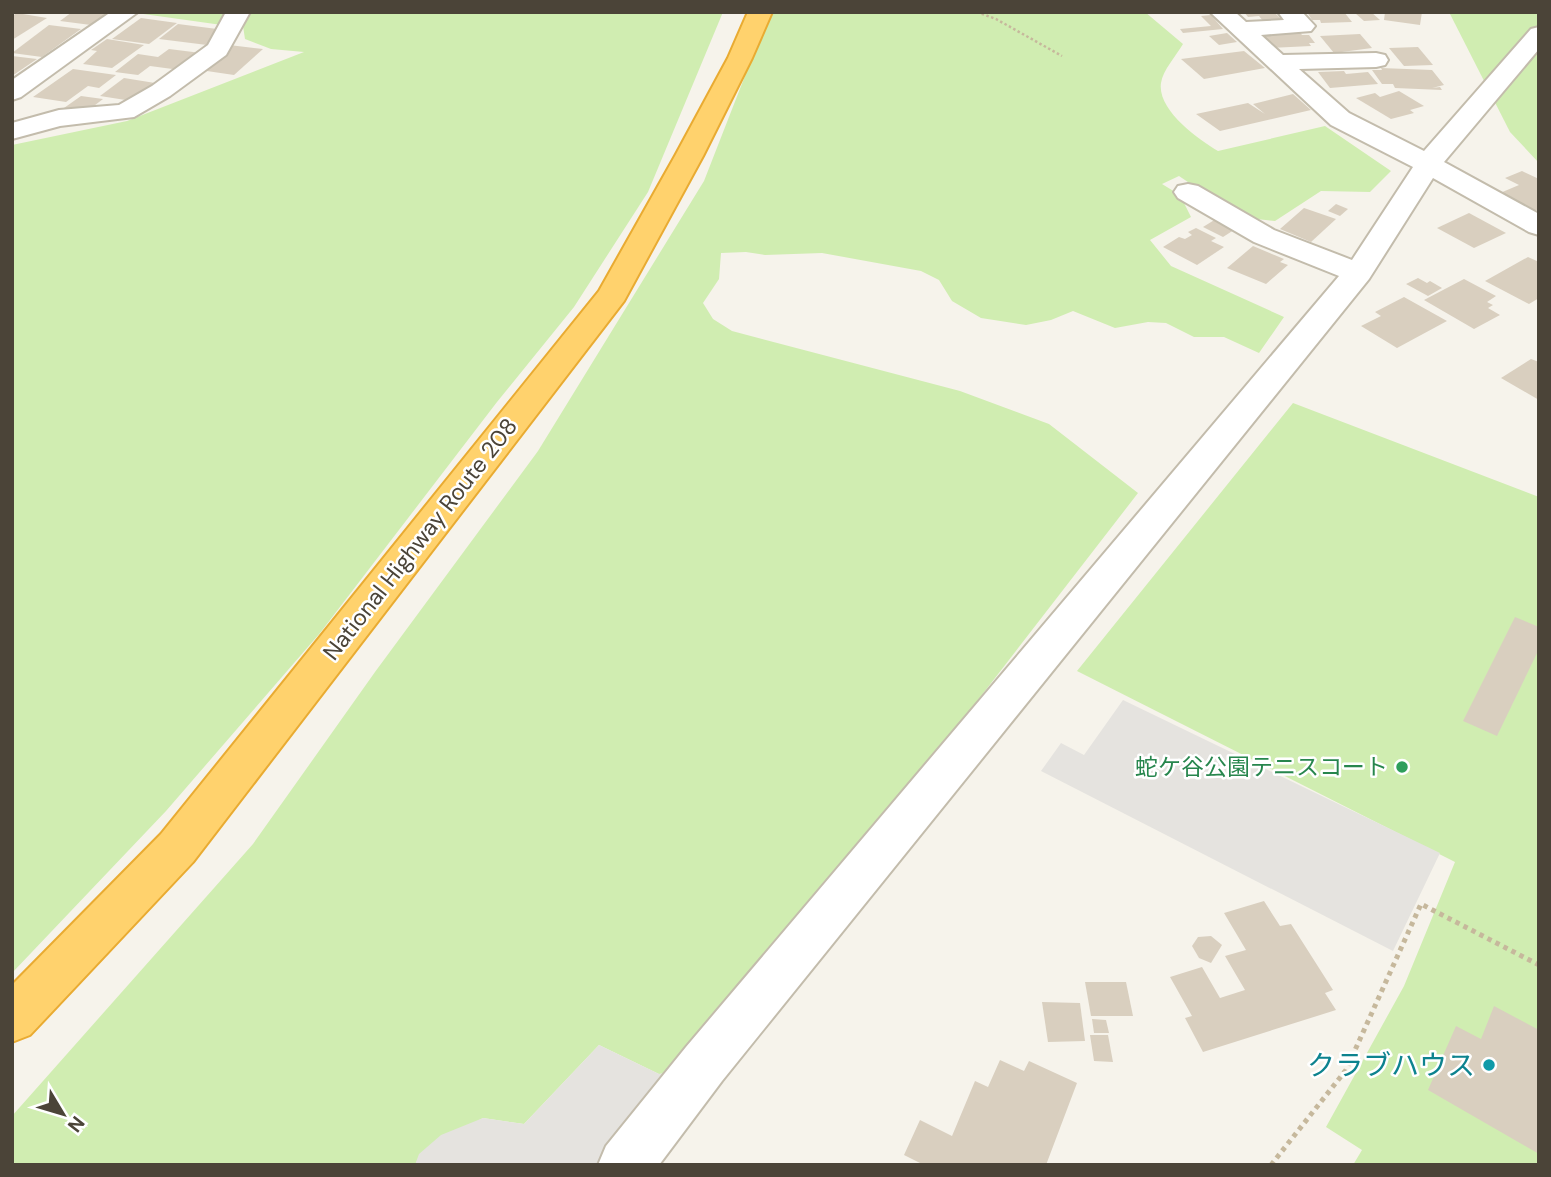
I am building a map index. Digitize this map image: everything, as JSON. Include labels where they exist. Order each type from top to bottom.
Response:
[{"type":"highway","name":"National Highway Route 208","points":[[12,1019],[177,848],[613,294],[695,144],[760,12]]},
{"type":"street","points":[[12,92],[127,12]]},
{"type":"street","points":[[12,131],[59,118],[125,112],[217,50],[238,12]]},
{"type":"street","points":[[1231,21],[1303,26],[1289,12]]},
{"type":"street","points":[[1231,21],[1340,119],[1539,226]]},
{"type":"street","points":[[625,1165],[713,1054],[1358,273],[1428,164],[1539,34]]},
{"type":"street","points":[[1279,62],[1376,60]]},
{"type":"street","points":[[12,99],[59,118]]},
{"type":"street","points":[[1188,192],[1264,236],[1358,273]]},
{"type":"path","points":[[977,12],[996,19],[1062,57]]},
{"type":"path","points":[[1271,1165],[1346,1070],[1422,904],[1539,965]]},
{"type":"green space","points":[[129,12],[237,12],[229,26]]},
{"type":"green space","points":[[249,12],[723,12],[648,192],[574,307],[497,402],[320,633],[166,811],[12,973],[12,145],[127,121],[304,52],[271,49],[245,39],[243,26]]},
{"type":"green space","points":[[770,12],[1145,12],[1183,44],[1162,78],[1161,93],[1165,103],[1180,123],[1210,146],[1218,151],[1325,126],[1391,171],[1370,192],[1321,191],[1275,221],[1240,217],[1179,176],[1162,184],[1180,195],[1191,217],[1150,240],[1171,266],[1284,317],[1259,353],[1224,337],[1194,337],[1166,323],[1148,322],[1115,328],[1073,311],[1051,320],[1026,325],[981,318],[952,301],[939,280],[921,271],[822,253],[721,253],[719,279],[703,303],[713,319],[732,331],[960,391],[1049,424],[1138,493],[692,1070],[659,1074],[599,1045],[524,1124],[483,1118],[420,1154],[415,1165],[12,1165],[12,1116],[253,844],[375,672],[538,451],[704,181]]},
{"type":"green space","points":[[1449,12],[1539,12],[1539,163],[1510,132]]},
{"type":"green space","name":"蛇ケ谷公園テニスコート","points":[[1293,403],[1539,497],[1539,1165],[1353,1165],[1362,1150],[1326,1127],[1404,986],[1455,862],[1077,671]]},
{"type":"shaded area","points":[[1123,700],[1440,853],[1393,951],[1041,771],[1061,743],[1084,755]]},
{"type":"shaded area","points":[[599,1045],[659,1074],[692,1070],[613,1165],[415,1165],[419,1154],[441,1135],[483,1118],[524,1124]]},
{"type":"building","points":[[72,12],[109,12],[91,25],[60,21]]},
{"type":"building","points":[[1244,12],[1274,12],[1282,20],[1263,21],[1259,16],[1248,17]]},
{"type":"building","points":[[1307,12],[1344,12],[1352,22],[1321,23],[1320,20],[1312,20]]},
{"type":"building","points":[[1371,12],[1380,20],[1364,21],[1355,13]]},
{"type":"building","points":[[1385,12],[1422,12],[1420,25],[1384,20]]},
{"type":"building","points":[[17,13],[47,18],[12,40],[12,16]]},
{"type":"building","points":[[1211,15],[1223,29],[1183,33],[1180,29],[1211,26],[1201,16]]},
{"type":"building","points":[[141,18],[177,23],[149,44],[112,39]]},
{"type":"building","points":[[178,24],[225,30],[207,45],[159,39]]},
{"type":"building","points":[[49,25],[81,29],[42,57],[12,53]]},
{"type":"building","points":[[1299,31],[1302,35],[1309,35],[1315,43],[1309,43],[1311,46],[1270,48],[1259,33]]},
{"type":"building","points":[[1227,33],[1237,42],[1219,45],[1209,36]]},
{"type":"building","points":[[1360,34],[1372,48],[1334,53],[1320,36]]},
{"type":"building","points":[[107,39],[144,45],[112,68],[83,64],[97,51],[91,50]]},
{"type":"building","points":[[229,45],[263,49],[234,75],[200,70]]},
{"type":"building","points":[[1418,47],[1433,65],[1404,66],[1389,48]]},
{"type":"building","points":[[169,49],[201,53],[180,70],[150,66],[138,75],[115,72],[138,54],[158,57]]},
{"type":"building","points":[[1244,51],[1265,68],[1204,79],[1181,59]]},
{"type":"building","points":[[12,56],[37,59],[12,76]]},
{"type":"building","points":[[1381,68],[1432,70],[1444,85],[1432,88],[1440,87],[1442,90],[1395,88],[1393,84],[1382,84],[1372,70],[1382,70]]},
{"type":"building","points":[[73,69],[116,75],[99,88],[88,86],[66,102],[33,97]]},
{"type":"building","points":[[1344,71],[1346,74],[1368,72],[1378,84],[1330,88],[1318,72]]},
{"type":"building","points":[[124,78],[155,83],[132,101],[100,96]]},
{"type":"building","points":[[1399,91],[1424,106],[1410,110],[1414,113],[1391,119],[1356,98],[1375,93],[1380,97]]},
{"type":"building","points":[[1293,94],[1311,110],[1220,131],[1196,114],[1248,103],[1265,114],[1253,104]]},
{"type":"building","points":[[81,96],[103,99],[86,112],[64,108]]},
{"type":"building","points":[[1522,171],[1539,179],[1539,209],[1527,214],[1493,196],[1519,185],[1505,178]]},
{"type":"building","points":[[1336,204],[1348,209],[1340,216],[1328,211]]},
{"type":"building","points":[[1304,208],[1336,219],[1311,242],[1280,229]]},
{"type":"building","points":[[1469,213],[1506,233],[1474,248],[1437,228]]},
{"type":"building","points":[[1216,219],[1237,228],[1223,237],[1203,227]]},
{"type":"building","points":[[1196,228],[1216,238],[1211,241],[1224,247],[1197,265],[1163,247],[1179,237],[1185,239],[1192,235],[1188,232]]},
{"type":"building","points":[[1253,246],[1284,259],[1280,262],[1288,265],[1266,284],[1227,268]]},
{"type":"building","points":[[1528,257],[1539,262],[1539,298],[1529,304],[1485,281]]},
{"type":"building","points":[[1418,278],[1442,288],[1428,296],[1406,284]]},
{"type":"building","points":[[1464,279],[1496,296],[1487,302],[1493,305],[1488,308],[1500,315],[1474,329],[1424,300]]},
{"type":"building","points":[[1404,297],[1447,321],[1397,348],[1361,326],[1381,316],[1375,312]]},
{"type":"building","points":[[1531,359],[1539,362],[1539,400],[1501,378]]},
{"type":"building","points":[[1515,617],[1539,627],[1539,649],[1497,736],[1463,721]]},
{"type":"building","points":[[1264,901],[1280,926],[1291,924],[1333,990],[1325,993],[1336,1010],[1203,1052],[1185,1018],[1192,1016],[1170,977],[1202,967],[1220,998],[1245,990],[1225,956],[1246,950],[1224,913]]},
{"type":"building","points":[[1211,936],[1222,945],[1211,963],[1199,958],[1192,946],[1198,937]]},
{"type":"building","points":[[1085,982],[1126,982],[1133,1016],[1091,1016]]},
{"type":"building","points":[[1042,1002],[1080,1003],[1085,1041],[1048,1042]]},
{"type":"building","name":"クラブハウス","points":[[1494,1006],[1539,1030],[1539,1154],[1428,1090],[1456,1026],[1481,1039]]},
{"type":"building","points":[[1092,1019],[1106,1020],[1109,1033],[1094,1033]]},
{"type":"building","points":[[1090,1035],[1108,1035],[1113,1062],[1094,1061]]},
{"type":"building","points":[[1000,1060],[1024,1071],[1029,1061],[1077,1083],[1046,1165],[924,1165],[904,1155],[920,1120],[952,1136],[975,1081],[988,1087]]},
{"type":"place","name":"蛇ケ谷公園テニスコート","points":[[1402,767]]},
{"type":"place","name":"クラブハウス","points":[[1489,1065]]}]
